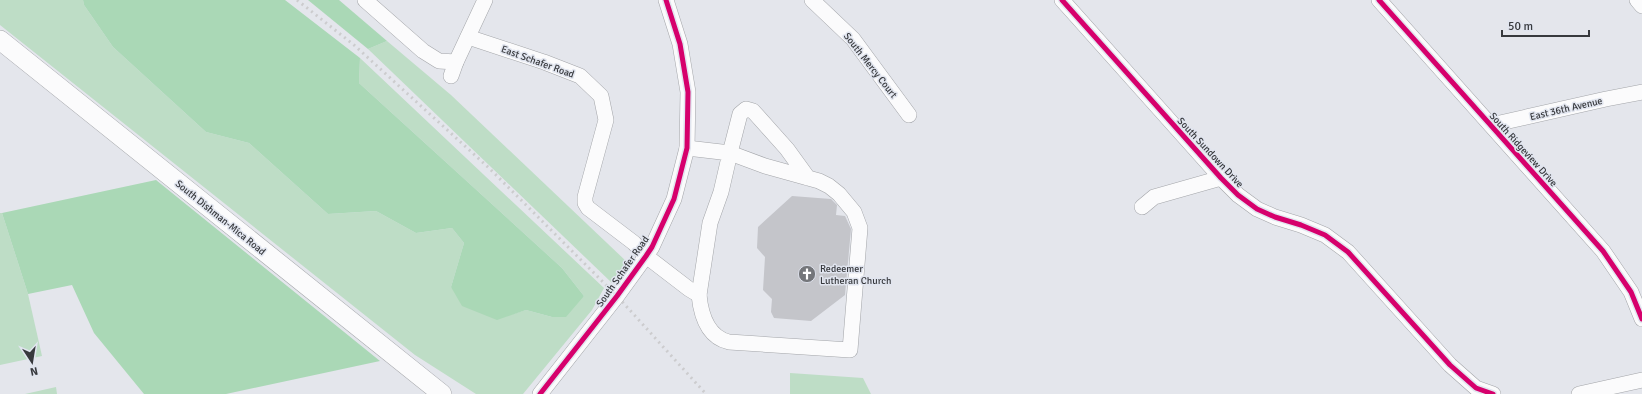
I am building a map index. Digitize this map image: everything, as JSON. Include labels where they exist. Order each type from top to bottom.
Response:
[{"type":"main road","name":"South Dishman-Mica Road","points":[[0,40],[442,394]]},
{"type":"street","points":[[365,0],[423,51],[439,61],[456,62]]},
{"type":"street","points":[[451,76],[484,0]]},
{"type":"street","name":"South Schafer Road","points":[[540,394],[617,296],[646,256],[652,247],[674,199],[687,148],[688,92],[680,44],[666,0]]},
{"type":"street","name":"South Mercy Court","points":[[812,0],[853,39],[909,115]]},
{"type":"street","name":"South Sundown Drive","points":[[1062,0],[1238,196],[1257,209],[1275,218],[1301,225],[1325,235],[1348,252],[1450,365],[1476,388],[1493,394]]},
{"type":"street","name":"South Ridgeview Drive","points":[[1379,0],[1603,251],[1631,292],[1642,319]]},
{"type":"street","points":[[1637,0],[1642,6]]},
{"type":"street","name":"East Schafer Road","points":[[468,37],[544,62],[580,76],[601,96],[606,120],[585,197],[585,203],[594,214],[634,243],[646,256]]},
{"type":"street","name":"East 36th Avenue","points":[[1490,125],[1642,92]]},
{"type":"street","points":[[687,148],[730,153],[765,166],[808,178],[829,186],[839,194],[854,212],[860,228],[850,350],[729,342],[721,340],[704,322],[701,314],[700,295],[710,223],[721,192],[730,153],[740,114],[746,109],[753,110],[803,168],[808,178]]},
{"type":"street","points":[[1142,207],[1154,197],[1221,178]]},
{"type":"street","points":[[646,256],[689,289],[700,295]]},
{"type":"street","points":[[1579,394],[1642,380]]},
{"type":"green space","points":[[0,0],[83,0],[84,5],[113,47],[206,132],[249,143],[328,214],[376,211],[416,233],[452,228],[464,243],[451,287],[497,319],[526,310],[552,317],[584,296],[562,268],[359,83],[360,58],[604,288],[592,310],[523,394],[476,394],[415,355],[0,25]]},
{"type":"green space","points":[[83,0],[285,0],[360,58],[359,83],[562,268],[584,296],[566,317],[552,317],[526,310],[497,320],[462,306],[451,287],[464,243],[452,228],[416,233],[376,211],[328,214],[249,143],[206,132],[113,47],[84,5]]},
{"type":"green space","points":[[308,0],[339,0],[387,41],[368,49]]},
{"type":"green space","points":[[387,41],[451,95],[627,262],[612,283],[368,49]]},
{"type":"green space","points":[[156,180],[380,361],[226,394],[144,394],[94,333],[72,285],[28,294],[2,213]]},
{"type":"green space","points":[[0,213],[2,213],[28,294],[42,356],[0,365]]},
{"type":"green space","points":[[790,373],[863,378],[871,394],[790,394]]},
{"type":"green space","points":[[56,387],[57,394],[25,394]]},
{"type":"building","name":"Redeemer Lutheran Church","points":[[792,196],[831,199],[837,205],[836,215],[845,216],[851,229],[845,295],[811,321],[774,318],[771,312],[772,299],[763,290],[765,257],[757,248],[758,227]]},
{"type":"railway","points":[[297,0],[354,45],[489,168],[617,296],[706,394]]},
{"type":"cycle path","points":[[540,394],[617,296],[646,256],[652,247],[674,199],[687,148],[688,92],[680,44],[666,0]]},
{"type":"cycle path","points":[[1062,0],[1221,178],[1238,195],[1257,209],[1325,235],[1348,252],[1450,365],[1476,388],[1493,394]]},
{"type":"cycle path","points":[[1379,0],[1603,251],[1631,292],[1642,319]]},
{"type":"place","name":"Redeemer Lutheran Church","points":[[807,274]]}]
